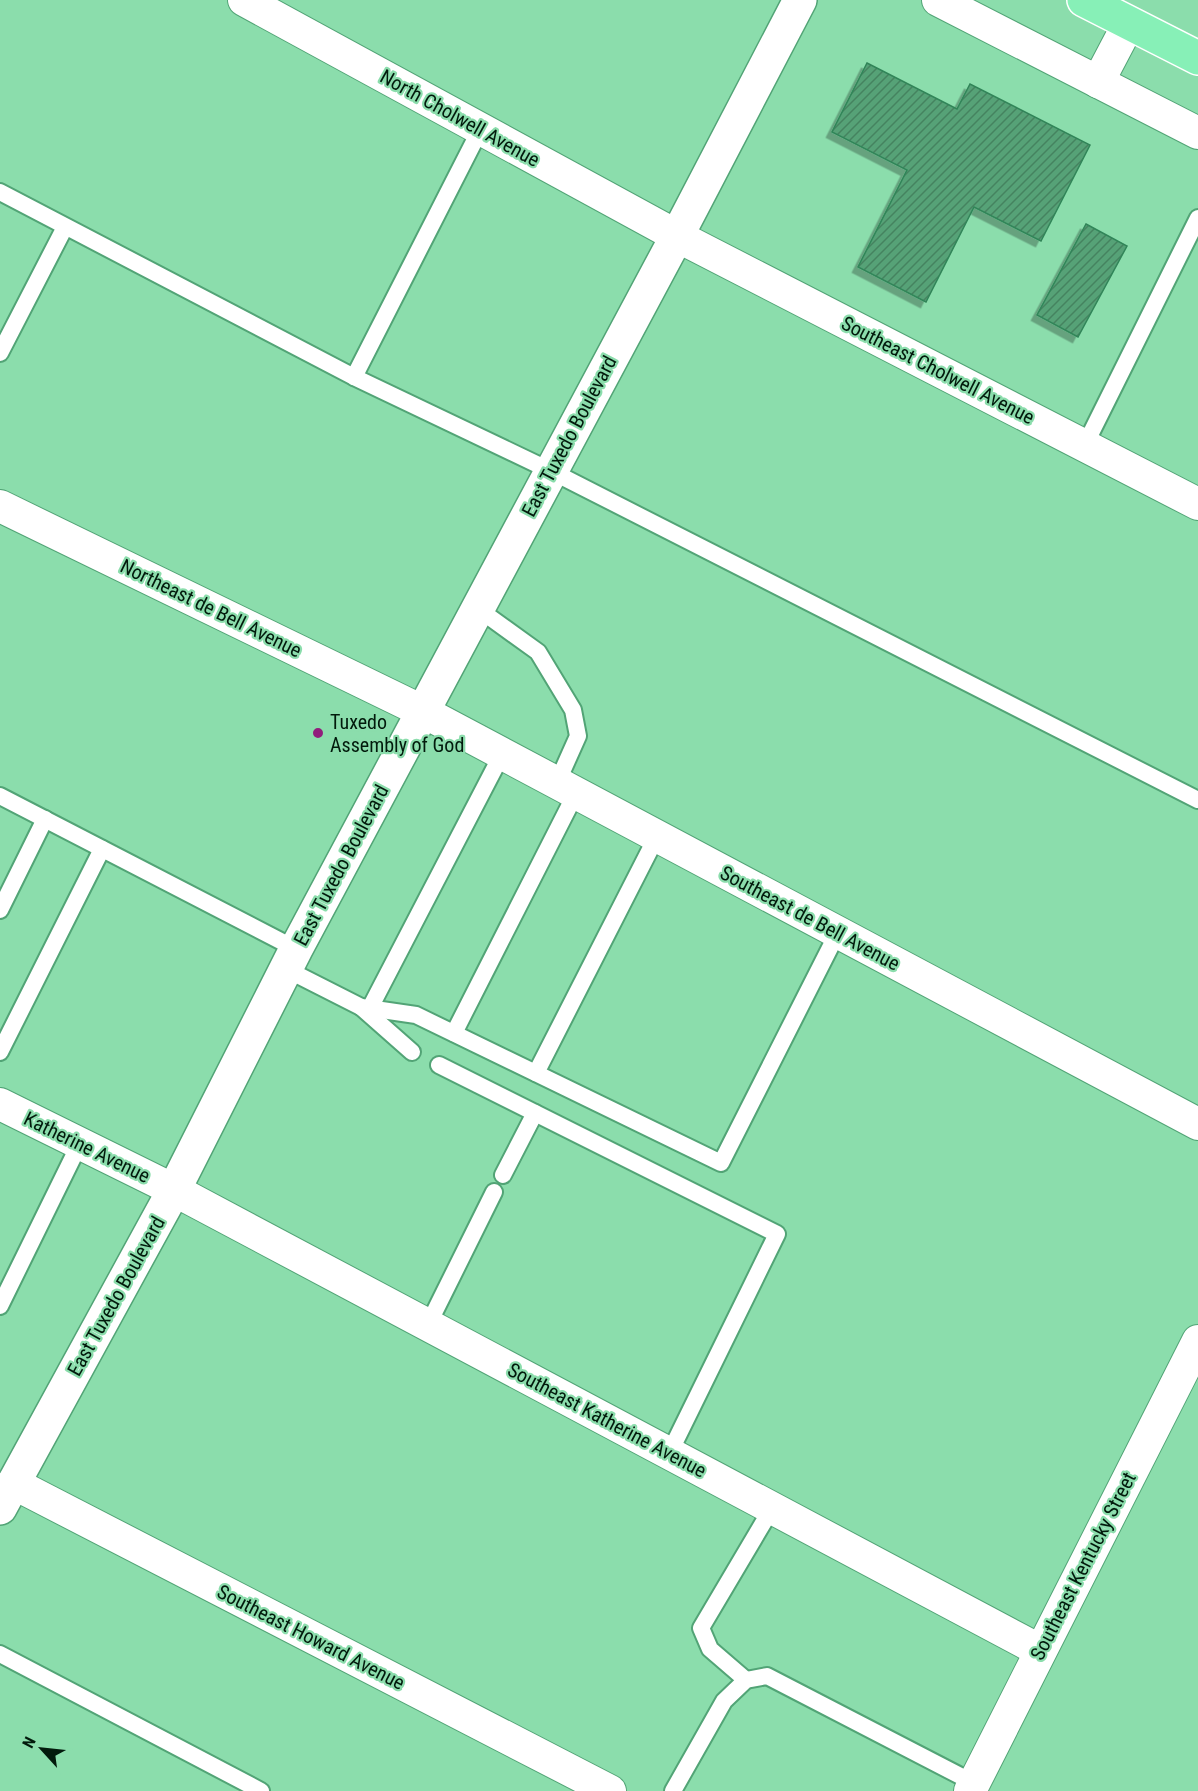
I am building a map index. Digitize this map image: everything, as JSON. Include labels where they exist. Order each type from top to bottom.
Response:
[{"type":"highway","points":[[1084,0],[1198,58]]},
{"type":"main road","name":"East Tuxedo Boulevard","points":[[6,1495],[174,1191],[291,959],[677,236],[800,0]]},
{"type":"street","name":"North Cholwell Avenue","points":[[244,0],[677,236]]},
{"type":"street","points":[[938,0],[1198,133]]},
{"type":"street","points":[[1098,82],[1129,23]]},
{"type":"street","name":"Southeast Cholwell Avenue","points":[[677,236],[1198,504]]},
{"type":"street","name":"Northeast de Bell Avenue","points":[[0,506],[422,711]]},
{"type":"street","name":"Southeast de Bell Avenue","points":[[422,711],[1198,1124]]},
{"type":"street","name":"Katherine Avenue","points":[[0,1104],[174,1191]]},
{"type":"street","name":"Southeast Katherine Avenue","points":[[174,1191],[1040,1650]]},
{"type":"street","name":"Southeast Kentucky Street","points":[[972,1787],[1198,1341]]},
{"type":"street","name":"Southeast Howard Avenue","points":[[6,1495],[610,1791]]},
{"type":"lane","points":[[354,377],[480,130]]},
{"type":"lane","points":[[0,192],[354,377],[551,471],[1198,800]]},
{"type":"lane","points":[[1085,445],[1198,218]]},
{"type":"lane","points":[[0,353],[65,227]]},
{"type":"lane","points":[[454,1033],[567,788],[578,736],[573,710],[538,652],[477,608]]},
{"type":"lane","points":[[365,1008],[502,754]]},
{"type":"lane","points":[[0,796],[102,849],[291,959],[365,1008],[412,1052]]},
{"type":"lane","points":[[0,910],[45,819]]},
{"type":"lane","points":[[536,1073],[657,836]]},
{"type":"lane","points":[[0,1053],[102,849]]},
{"type":"lane","points":[[365,1008],[416,1015],[722,1163],[838,932]]},
{"type":"lane","points":[[439,1065],[777,1234],[669,1454]]},
{"type":"lane","points":[[503,1175],[535,1113]]},
{"type":"lane","points":[[0,1306],[80,1143]]},
{"type":"lane","points":[[428,1325],[494,1192]]},
{"type":"lane","points":[[746,1680],[710,1649],[701,1628],[772,1508]]},
{"type":"lane","points":[[0,1654],[261,1791]]},
{"type":"lane","points":[[673,1791],[724,1701],[746,1680],[767,1676],[972,1787]]},
{"type":"building","points":[[867,63],[957,109],[970,84],[1090,145],[1041,241],[974,207],[926,302],[858,267],[907,170],[832,132]]},
{"type":"building","points":[[1086,224],[1127,246],[1078,337],[1037,315]]},
{"type":"place","name":"Tuxedo Assembly of God","points":[[318,733]]}]
